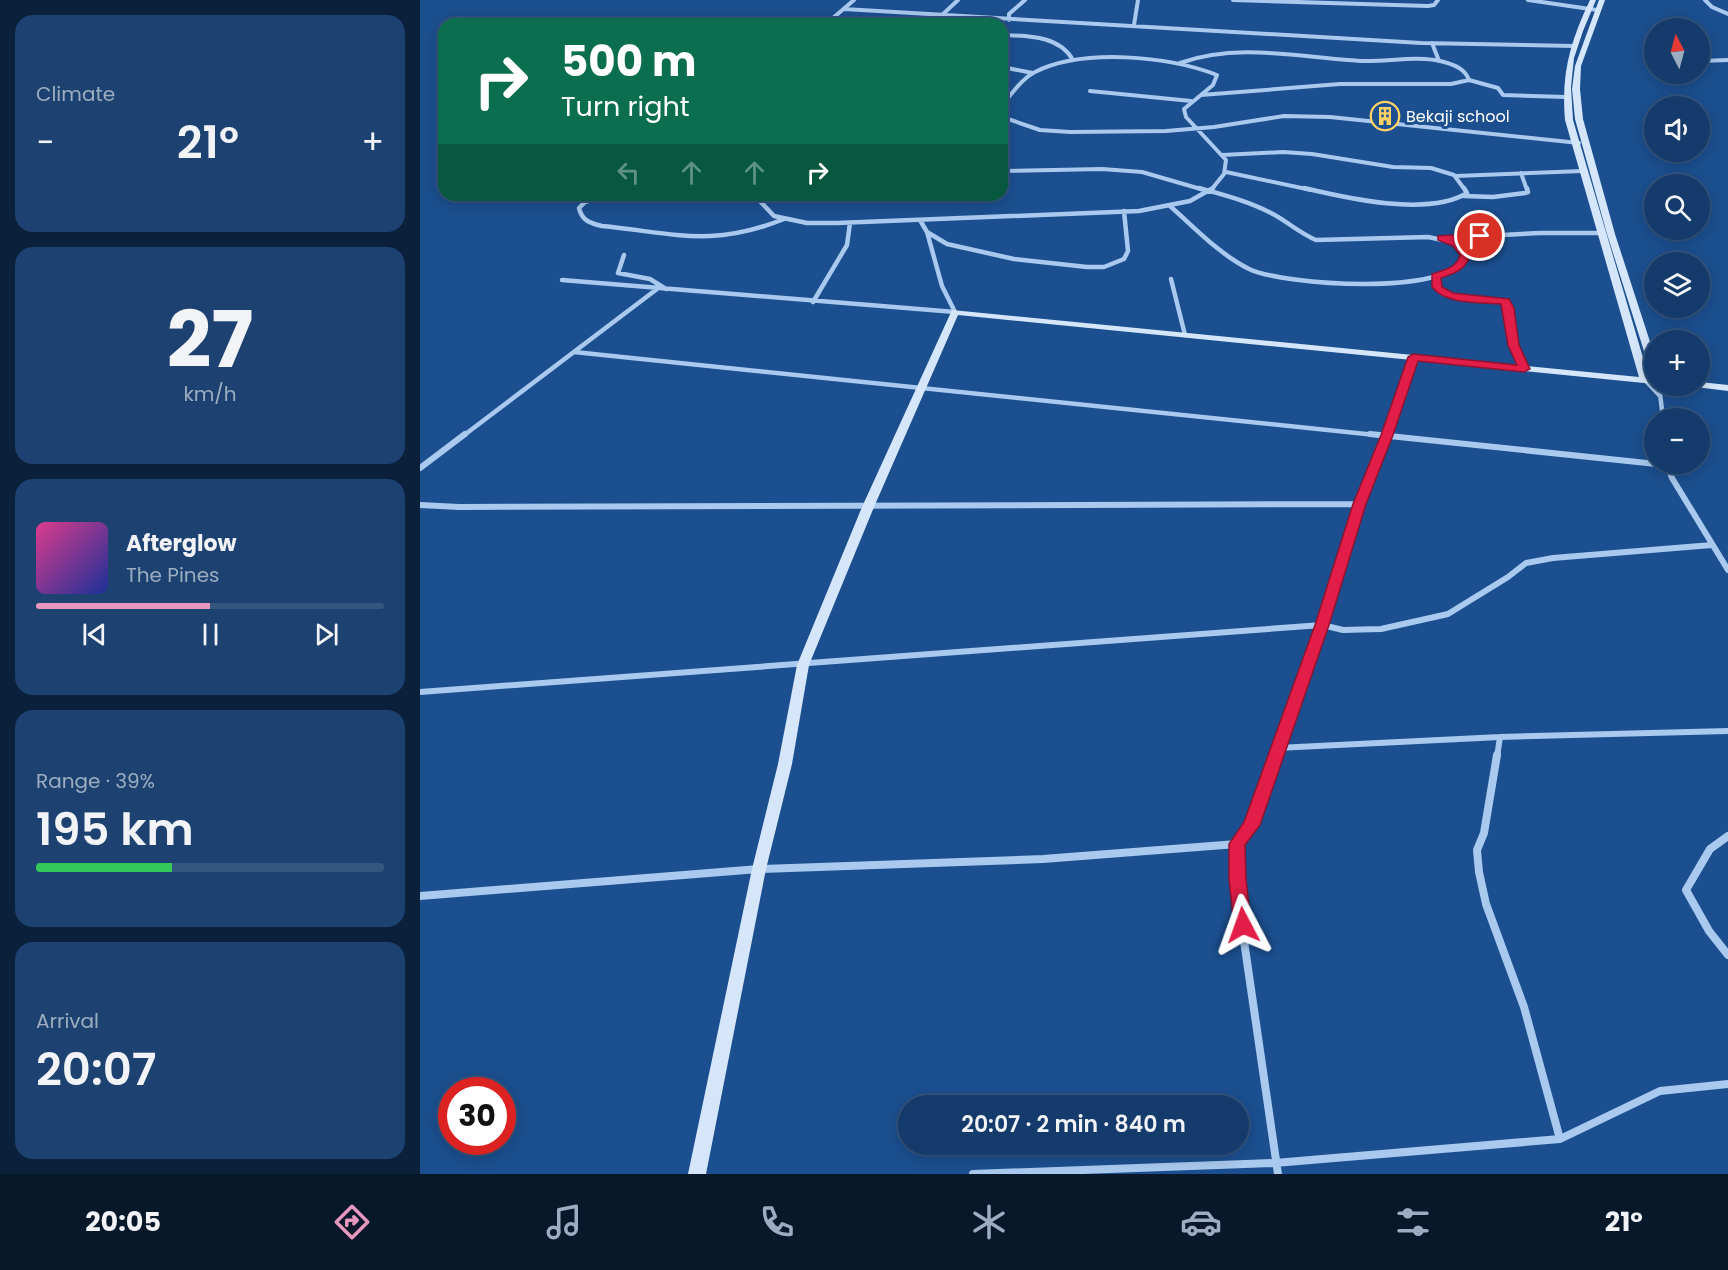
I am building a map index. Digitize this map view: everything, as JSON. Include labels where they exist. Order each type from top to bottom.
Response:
[{"type":"main road","points":[[1593,0],[1593,10],[1578,66],[1576,89],[1579,119],[1644,335]]},
{"type":"main road","points":[[1602,0],[1593,10],[1574,46],[1568,65],[1566,97],[1574,143],[1644,372]]},
{"type":"main road","points":[[1610,262],[1621,263]]},
{"type":"main road","points":[[697,1174],[759,868],[785,764],[803,665],[868,507],[955,312],[1644,381]]},
{"type":"main road","points":[[1617,378],[1640,365]]},
{"type":"main road","points":[[1710,386],[1728,388]]},
{"type":"street","points":[[833,18],[854,0]]},
{"type":"street","points":[[941,16],[958,0]]},
{"type":"street","points":[[1025,0],[1009,14],[1009,20],[1432,43],[1574,46]]},
{"type":"street","points":[[1134,25],[1138,0]]},
{"type":"street","points":[[1233,0],[1428,6],[1434,5],[1438,0]]},
{"type":"street","points":[[1528,0],[1593,10]]},
{"type":"street","points":[[1705,0],[1712,7],[1728,14]]},
{"type":"street","points":[[844,9],[975,18]]},
{"type":"street","points":[[1008,35],[1029,36],[1049,42],[1062,47],[1073,60]]},
{"type":"street","points":[[1432,43],[1439,61]]},
{"type":"street","points":[[1180,63],[1194,57],[1223,51],[1338,60],[1439,61],[1463,70],[1469,80]]},
{"type":"street","points":[[761,201],[774,216],[807,223],[1124,211],[1170,206],[1192,200],[1209,190],[1221,180],[1226,172],[1226,160],[1186,117],[1185,109],[1191,101],[1217,80],[1217,75],[1208,69],[1180,63],[1109,59],[1073,60],[1033,73],[1008,98]]},
{"type":"street","points":[[1710,61],[1728,60]]},
{"type":"street","points":[[1008,68],[1033,73]]},
{"type":"street","points":[[1200,95],[1340,84],[1451,84],[1469,80],[1498,88],[1501,94],[1506,96],[1566,97]]},
{"type":"street","points":[[1090,91],[1191,101]]},
{"type":"street","points":[[1008,119],[1051,131],[1136,132],[1197,129],[1284,116],[1330,117],[1585,144]]},
{"type":"street","points":[[1222,155],[1283,152],[1312,154],[1393,167],[1431,168],[1446,171],[1455,176],[1467,193],[1464,196]]},
{"type":"street","points":[[1008,171],[1119,169],[1166,177],[1261,208],[1303,235],[1316,240],[1601,233]]},
{"type":"street","points":[[1455,176],[1583,171]]},
{"type":"street","points":[[1226,172],[1305,186],[1368,201],[1396,203],[1525,193],[1528,192],[1521,174]]},
{"type":"street","points":[[588,201],[579,208],[580,216],[588,222],[602,226],[703,238],[760,229],[784,219]]},
{"type":"street","points":[[1170,206],[1229,255],[1262,274],[1309,283],[1359,284],[1436,276],[1456,269],[1463,262],[1465,255],[1457,243],[1442,238]]},
{"type":"street","points":[[927,232],[946,243],[995,256],[1104,267],[1124,259],[1128,251],[1124,211]]},
{"type":"street","points":[[920,220],[927,232],[942,286],[955,312]]},
{"type":"street","points":[[813,302],[847,245],[850,223]]},
{"type":"street","points":[[624,255],[618,273],[650,278],[659,281],[667,289]]},
{"type":"street","points":[[1436,276],[1437,287],[1442,293],[1505,302],[1514,345],[1524,369]]},
{"type":"street","points":[[1171,279],[1185,335]]},
{"type":"street","points":[[562,280],[955,312]]},
{"type":"street","points":[[420,468],[657,288]]},
{"type":"street","points":[[574,352],[1644,462]]},
{"type":"street","points":[[1278,1174],[1244,941],[1241,893],[1237,879],[1237,844],[1251,825],[1322,625],[1359,504],[1387,435],[1413,357]]},
{"type":"street","points":[[1660,397],[1662,408]]},
{"type":"street","points":[[1672,474],[1728,570]]},
{"type":"street","points":[[420,505],[459,507],[868,507],[1359,504]]},
{"type":"street","points":[[420,692],[1322,625],[1343,630],[1381,628],[1448,614],[1508,577],[1526,563],[1553,558],[1712,544]]},
{"type":"street","points":[[1277,748],[1500,737],[1728,731]]},
{"type":"street","points":[[1500,737],[1484,833],[1477,850],[1479,872],[1486,904],[1527,1017],[1560,1139]]},
{"type":"street","points":[[1728,836],[1710,849],[1686,890],[1708,931],[1728,955]]},
{"type":"street","points":[[420,896],[759,868],[1043,859],[1237,844]]},
{"type":"street","points":[[974,1174],[1275,1163],[1560,1139],[1660,1091],[1728,1084]]},
{"type":"place","name":"Bekaji school","points":[[1385,116]]},
{"type":"route","points":[[1243,925],[1241,893],[1237,879],[1237,844],[1251,825],[1322,625],[1359,504],[1387,435],[1413,357],[1524,369],[1514,345],[1507,303],[1502,300],[1451,296],[1438,291],[1436,276],[1456,269],[1463,262],[1465,255],[1457,243],[1442,238],[1480,236]]}]
